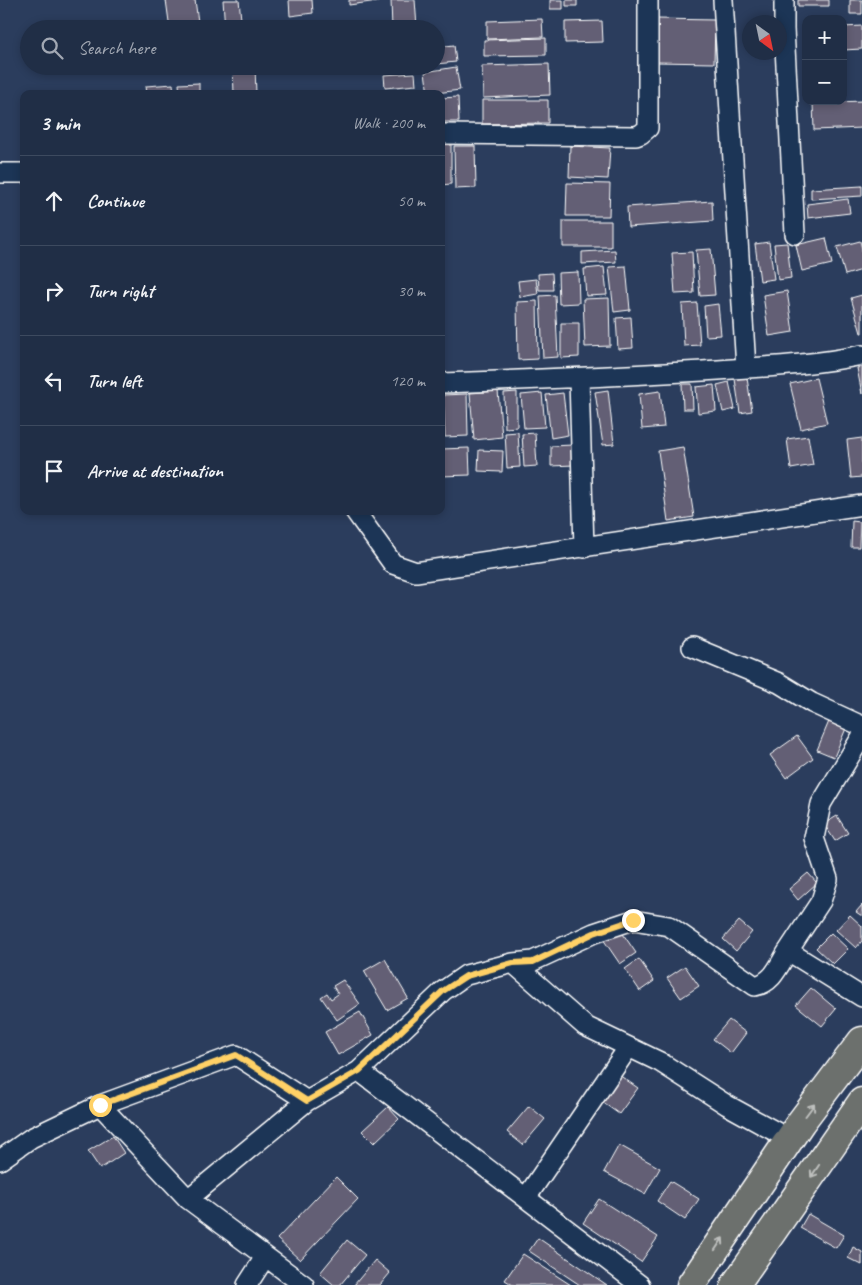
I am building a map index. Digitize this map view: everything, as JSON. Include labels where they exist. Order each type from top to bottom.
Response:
[{"type":"main road","points":[[692,1285],[789,1140],[862,1042]]},
{"type":"main road","points":[[735,1285],[862,1102]]},
{"type":"street","points":[[445,134],[627,136],[641,134],[648,128],[648,0]]},
{"type":"street","points":[[723,0],[746,368]]},
{"type":"street","points":[[784,0],[795,234]]},
{"type":"street","points":[[0,174],[20,173]]},
{"type":"street","points":[[445,383],[579,379],[746,368],[837,360],[862,355]]},
{"type":"street","points":[[579,379],[584,548]]},
{"type":"street","points":[[358,515],[393,564],[416,572],[862,505]]},
{"type":"street","points":[[692,647],[779,683],[812,703],[862,726]]},
{"type":"street","points":[[188,1199],[307,1101],[359,1071],[443,991],[466,976],[513,963],[533,962],[594,933],[633,920],[668,926],[755,986],[763,985],[772,978],[821,901],[828,879],[814,838],[821,804],[862,736]]},
{"type":"street","points":[[788,951],[862,997]]},
{"type":"street","points":[[513,963],[585,1026],[660,1062],[727,1105],[789,1140]]},
{"type":"street","points":[[526,1198],[628,1048]]},
{"type":"street","points":[[0,1160],[31,1138],[100,1105],[236,1055],[307,1101]]},
{"type":"street","points":[[359,1071],[640,1285]]},
{"type":"street","points":[[100,1105],[188,1199],[304,1285]]},
{"type":"street","points":[[247,1285],[265,1257]]},
{"type":"building","points":[[166,0],[195,0],[198,20],[169,20]]},
{"type":"building","points":[[223,0],[239,0],[241,20],[224,20]]},
{"type":"building","points":[[289,0],[312,0],[313,13],[290,16]]},
{"type":"building","points":[[349,0],[378,0],[378,1],[349,5]]},
{"type":"building","points":[[391,0],[415,0],[416,20],[392,20]]},
{"type":"building","points":[[550,0],[563,0],[563,9],[550,9]]},
{"type":"building","points":[[566,0],[577,0],[577,6],[566,6]]},
{"type":"building","points":[[798,0],[829,0],[829,6],[798,6]]},
{"type":"building","points":[[850,0],[862,0],[862,14],[850,14]]},
{"type":"building","points":[[542,19],[543,37],[487,39],[487,21]]},
{"type":"building","points":[[657,19],[715,20],[714,63],[656,62]]},
{"type":"building","points":[[602,21],[603,42],[565,43],[565,22]]},
{"type":"building","points":[[862,26],[862,49],[847,50],[847,27]]},
{"type":"building","points":[[546,38],[546,55],[484,56],[484,40]]},
{"type":"building","points":[[454,45],[456,62],[445,63],[445,46]]},
{"type":"building","points":[[549,64],[550,95],[483,98],[482,66]]},
{"type":"building","points":[[456,67],[460,90],[445,92],[445,90],[427,90],[425,75],[445,75],[445,69]]},
{"type":"building","points":[[233,75],[255,75],[256,90],[234,90]]},
{"type":"building","points":[[384,75],[415,75],[416,85],[385,88]]},
{"type":"building","points":[[199,83],[199,90],[180,90],[179,84]]},
{"type":"building","points":[[173,84],[174,90],[146,90],[146,86]]},
{"type":"building","points":[[458,97],[459,122],[445,122],[445,98]]},
{"type":"building","points":[[482,100],[548,100],[548,123],[482,124]]},
{"type":"building","points":[[862,101],[862,128],[814,130],[813,105],[847,105],[847,102]]},
{"type":"building","points":[[445,138],[451,138],[451,184],[445,185]]},
{"type":"building","points":[[454,146],[475,146],[476,188],[455,189]]},
{"type":"building","points":[[570,146],[610,148],[608,179],[569,177]]},
{"type":"building","points":[[567,183],[610,184],[609,216],[566,216]]},
{"type":"building","points":[[862,186],[862,196],[811,199],[811,189]]},
{"type":"building","points":[[848,199],[850,213],[808,218],[807,204]]},
{"type":"building","points":[[712,201],[713,221],[628,227],[627,207]]},
{"type":"building","points":[[563,221],[611,221],[611,247],[563,247]]},
{"type":"building","points":[[826,238],[832,264],[802,271],[796,245]]},
{"type":"building","points":[[860,241],[862,270],[845,275],[837,247]]},
{"type":"building","points":[[769,242],[774,279],[760,281],[755,244]]},
{"type":"building","points":[[787,243],[791,278],[778,280],[774,244]]},
{"type":"building","points":[[711,249],[715,295],[700,296],[696,250]]},
{"type":"building","points":[[615,250],[616,262],[582,264],[582,252]]},
{"type":"building","points":[[692,252],[694,293],[675,294],[672,253]]},
{"type":"building","points":[[626,266],[630,310],[614,312],[609,267]]},
{"type":"building","points":[[604,267],[607,295],[586,296],[584,269]]},
{"type":"building","points":[[578,272],[579,303],[559,304],[558,273]]},
{"type":"building","points":[[552,273],[553,290],[539,290],[538,274]]},
{"type":"building","points":[[536,279],[538,294],[520,297],[518,281]]},
{"type":"building","points":[[787,291],[793,332],[769,336],[763,295]]},
{"type":"building","points":[[555,295],[558,357],[543,358],[540,296]]},
{"type":"building","points":[[862,295],[862,333],[861,333],[851,298]]},
{"type":"building","points":[[609,298],[610,346],[585,347],[583,299]]},
{"type":"building","points":[[537,301],[538,359],[518,360],[517,302]]},
{"type":"building","points":[[697,303],[700,345],[684,346],[682,304]]},
{"type":"building","points":[[718,304],[721,335],[706,336],[704,306]]},
{"type":"building","points":[[631,317],[633,348],[618,349],[616,318]]},
{"type":"building","points":[[561,323],[579,323],[579,357],[561,358]]},
{"type":"building","points":[[862,367],[862,394],[857,368]]},
{"type":"building","points":[[747,378],[752,411],[740,413],[735,379]]},
{"type":"building","points":[[816,378],[827,423],[801,429],[790,384]]},
{"type":"building","points":[[729,382],[735,409],[723,412],[717,385]]},
{"type":"building","points":[[682,384],[692,384],[693,409],[683,409]]},
{"type":"building","points":[[714,385],[716,411],[698,413],[696,387]]},
{"type":"building","points":[[608,390],[614,444],[603,445],[595,392]]},
{"type":"building","points":[[498,391],[502,437],[474,440],[470,393]]},
{"type":"building","points":[[660,391],[664,427],[642,429],[639,394]]},
{"type":"building","points":[[517,392],[517,427],[505,428],[504,393]]},
{"type":"building","points":[[542,393],[545,427],[524,428],[521,395]]},
{"type":"building","points":[[563,393],[568,435],[551,438],[546,395]]},
{"type":"building","points":[[467,394],[468,436],[445,437],[445,395]]},
{"type":"building","points":[[518,432],[520,467],[507,468],[505,433]]},
{"type":"building","points":[[535,433],[537,466],[524,467],[522,434]]},
{"type":"building","points":[[808,436],[813,465],[791,469],[787,439]]},
{"type":"building","points":[[862,438],[862,477],[851,478],[847,440]]},
{"type":"building","points":[[573,445],[574,465],[551,466],[551,446]]},
{"type":"building","points":[[683,447],[694,517],[668,521],[658,451]]},
{"type":"building","points":[[469,448],[470,475],[445,476],[445,449]]},
{"type":"building","points":[[479,450],[503,451],[502,472],[478,471]]},
{"type":"building","points":[[852,521],[860,522],[859,547],[851,547]]},
{"type":"building","points":[[830,719],[847,726],[834,757],[817,750]]},
{"type":"building","points":[[797,736],[813,758],[786,778],[770,755]]},
{"type":"building","points":[[837,816],[848,833],[835,841],[824,824]]},
{"type":"building","points":[[808,873],[817,883],[798,900],[789,889]]},
{"type":"building","points":[[862,905],[862,916],[856,912]]},
{"type":"building","points":[[850,915],[862,926],[862,941],[856,948],[836,930]]},
{"type":"building","points":[[739,921],[752,932],[736,951],[723,939]]},
{"type":"building","points":[[619,928],[636,953],[620,964],[603,939]]},
{"type":"building","points":[[831,933],[848,949],[833,964],[816,948]]},
{"type":"building","points":[[385,959],[408,998],[387,1010],[364,971]]},
{"type":"building","points":[[639,959],[654,981],[640,991],[625,969]]},
{"type":"building","points":[[685,966],[699,986],[681,998],[667,978]]},
{"type":"building","points":[[343,980],[360,1004],[337,1020],[321,997],[327,993],[331,999],[338,994],[333,986]]},
{"type":"building","points":[[811,988],[836,1009],[822,1026],[796,1005]]},
{"type":"building","points":[[360,1012],[373,1035],[338,1055],[325,1032]]},
{"type":"building","points":[[729,1020],[746,1033],[731,1053],[713,1039]]},
{"type":"building","points":[[616,1073],[638,1088],[619,1114],[598,1099]]},
{"type":"building","points":[[529,1106],[545,1119],[523,1145],[507,1132]]},
{"type":"building","points":[[388,1107],[399,1119],[374,1143],[362,1131]]},
{"type":"building","points":[[113,1136],[124,1153],[100,1169],[88,1151]]},
{"type":"building","points":[[619,1145],[660,1168],[645,1194],[604,1172]]},
{"type":"building","points":[[336,1177],[358,1199],[300,1260],[277,1239]]},
{"type":"building","points":[[670,1181],[699,1199],[685,1220],[657,1201]]},
{"type":"building","points":[[599,1199],[658,1237],[641,1262],[583,1223]]},
{"type":"building","points":[[808,1214],[844,1235],[836,1248],[800,1228]]},
{"type":"building","points":[[538,1238],[607,1285],[580,1285],[529,1251]]},
{"type":"building","points":[[347,1240],[365,1255],[340,1285],[334,1285],[320,1273]]},
{"type":"building","points":[[853,1247],[862,1252],[862,1265],[848,1258]]},
{"type":"building","points":[[523,1254],[571,1285],[513,1285],[505,1280]]},
{"type":"building","points":[[375,1260],[390,1273],[380,1285],[354,1285]]},
{"type":"route","points":[[100,1105],[236,1055],[307,1101],[359,1071],[443,991],[466,976],[513,963],[533,962],[594,933],[633,920]]}]
